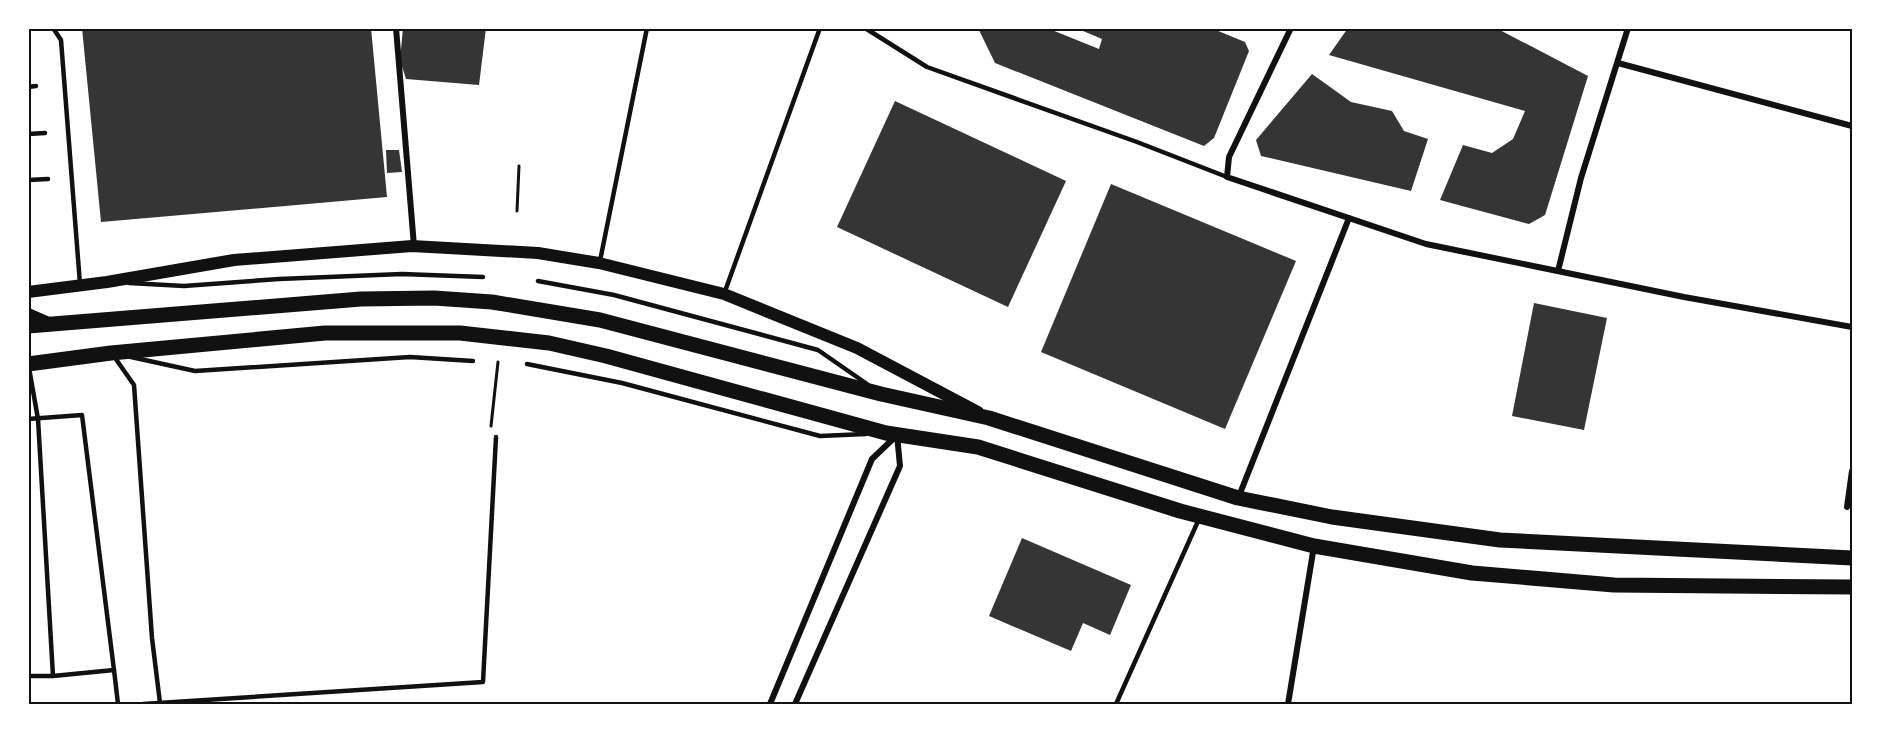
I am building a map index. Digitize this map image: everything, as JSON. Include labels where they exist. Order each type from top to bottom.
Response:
[{"type":"main road","points":[[28,292],[107,282],[234,260],[414,247],[538,253],[599,263],[724,294],[857,348],[989,418]]},
{"type":"main road","points":[[28,326],[361,299],[434,298],[492,302],[600,320],[881,394],[989,418],[1238,498],[1332,517],[1500,540],[1852,558]]},
{"type":"main road","points":[[28,314],[55,325]]},
{"type":"main road","points":[[28,365],[111,353],[325,333],[460,333],[549,343],[606,356],[892,434],[978,447],[1200,516],[1314,546],[1472,573],[1602,584],[1852,587]]},
{"type":"street","points":[[396,28],[414,247]]},
{"type":"street","points":[[1291,28],[1229,157],[1227,177],[1426,244],[1684,297],[1852,327]]},
{"type":"street","points":[[1558,271],[1581,178],[1628,28]]},
{"type":"street","points":[[1618,63],[1852,126]]},
{"type":"street","points":[[1238,498],[1349,218]]},
{"type":"street","points":[[770,705],[872,459],[892,434]]},
{"type":"street","points":[[795,705],[900,466],[892,434]]},
{"type":"street","points":[[1846,507],[1852,471]]},
{"type":"street","points":[[1288,705],[1314,546]]},
{"type":"lane","points":[[53,28],[61,40],[81,286]]},
{"type":"lane","points":[[599,263],[647,28]]},
{"type":"lane","points":[[724,294],[819,28]]},
{"type":"lane","points":[[865,28],[927,67],[1137,142],[1227,177]]},
{"type":"lane","points":[[28,87],[36,86]]},
{"type":"lane","points":[[28,134],[45,133]]},
{"type":"lane","points":[[28,180],[48,179]]},
{"type":"lane","points":[[107,282],[184,286],[402,274],[483,277]]},
{"type":"lane","points":[[538,281],[614,295],[818,350],[881,394]]},
{"type":"lane","points":[[111,353],[195,371],[410,357],[473,361]]},
{"type":"lane","points":[[111,353],[134,385],[152,638],[160,703]]},
{"type":"lane","points":[[527,364],[622,383],[820,436],[892,434]]},
{"type":"lane","points":[[28,365],[38,419],[53,676]]},
{"type":"lane","points":[[28,419],[82,415],[118,705]]},
{"type":"lane","points":[[143,705],[483,682],[496,437]]},
{"type":"lane","points":[[1116,705],[1200,516]]},
{"type":"lane","points":[[28,676],[114,670]]},
{"type":"path","points":[[517,211],[519,165]]},
{"type":"path","points":[[491,426],[498,362]]},
{"type":"building","points":[[82,28],[371,28],[387,197],[101,222]]},
{"type":"building","points":[[403,28],[486,28],[479,85],[406,79],[400,60]]},
{"type":"building","points":[[978,28],[1047,28],[1099,49],[1102,39],[1076,28],[1211,28],[1245,42],[1249,51],[1214,138],[1204,146],[995,63]]},
{"type":"building","points":[[1348,28],[1496,28],[1588,76],[1545,215],[1529,224],[1440,200],[1463,145],[1492,153],[1513,139],[1525,111],[1329,55]]},
{"type":"building","points":[[1312,74],[1351,102],[1392,111],[1404,131],[1428,139],[1411,191],[1261,156],[1256,140]]},
{"type":"building","points":[[895,101],[1066,181],[1008,307],[837,227]]},
{"type":"building","points":[[386,150],[399,150],[402,172],[387,173]]},
{"type":"building","points":[[1111,184],[1296,261],[1225,429],[1041,352]]},
{"type":"building","points":[[1534,303],[1607,318],[1584,430],[1512,416]]},
{"type":"building","points":[[1022,538],[1131,585],[1110,635],[1083,623],[1071,651],[989,616]]}]
